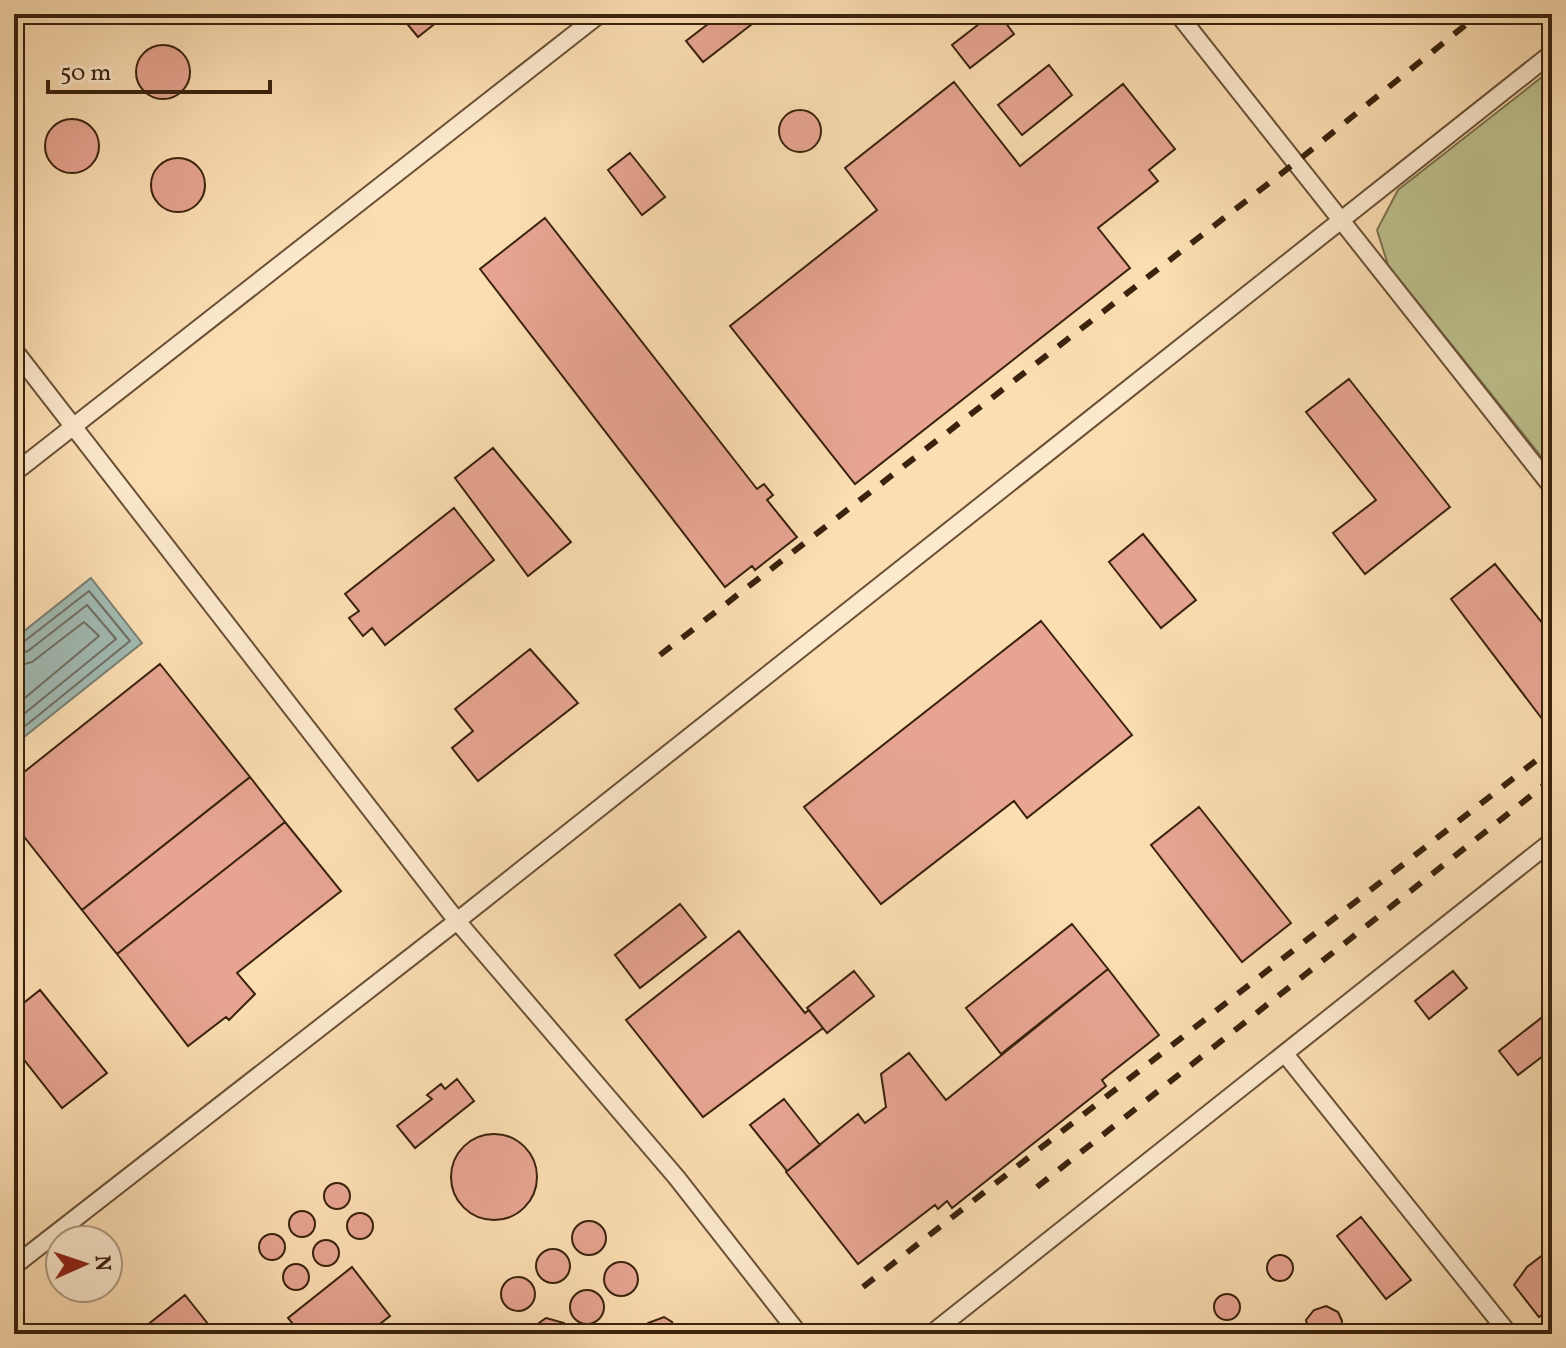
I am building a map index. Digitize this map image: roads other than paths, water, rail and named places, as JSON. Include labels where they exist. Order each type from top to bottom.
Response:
[{"type":"lane","points":[[14,473],[600,14]]},
{"type":"lane","points":[[1178,14],[1552,487]]},
{"type":"lane","points":[[14,1266],[457,921],[1552,53]]},
{"type":"lane","points":[[14,350],[457,921],[677,1178],[799,1334]]},
{"type":"lane","points":[[931,1334],[1552,841]]},
{"type":"lane","points":[[1285,1054],[1509,1334]]},
{"type":"water","points":[[91,578],[142,643],[14,745],[14,639]]},
{"type":"railway","points":[[660,655],[1295,163],[1479,14]]},
{"type":"railway","points":[[863,1287],[1552,748]]},
{"type":"railway","points":[[1037,1187],[1552,779]]}]
